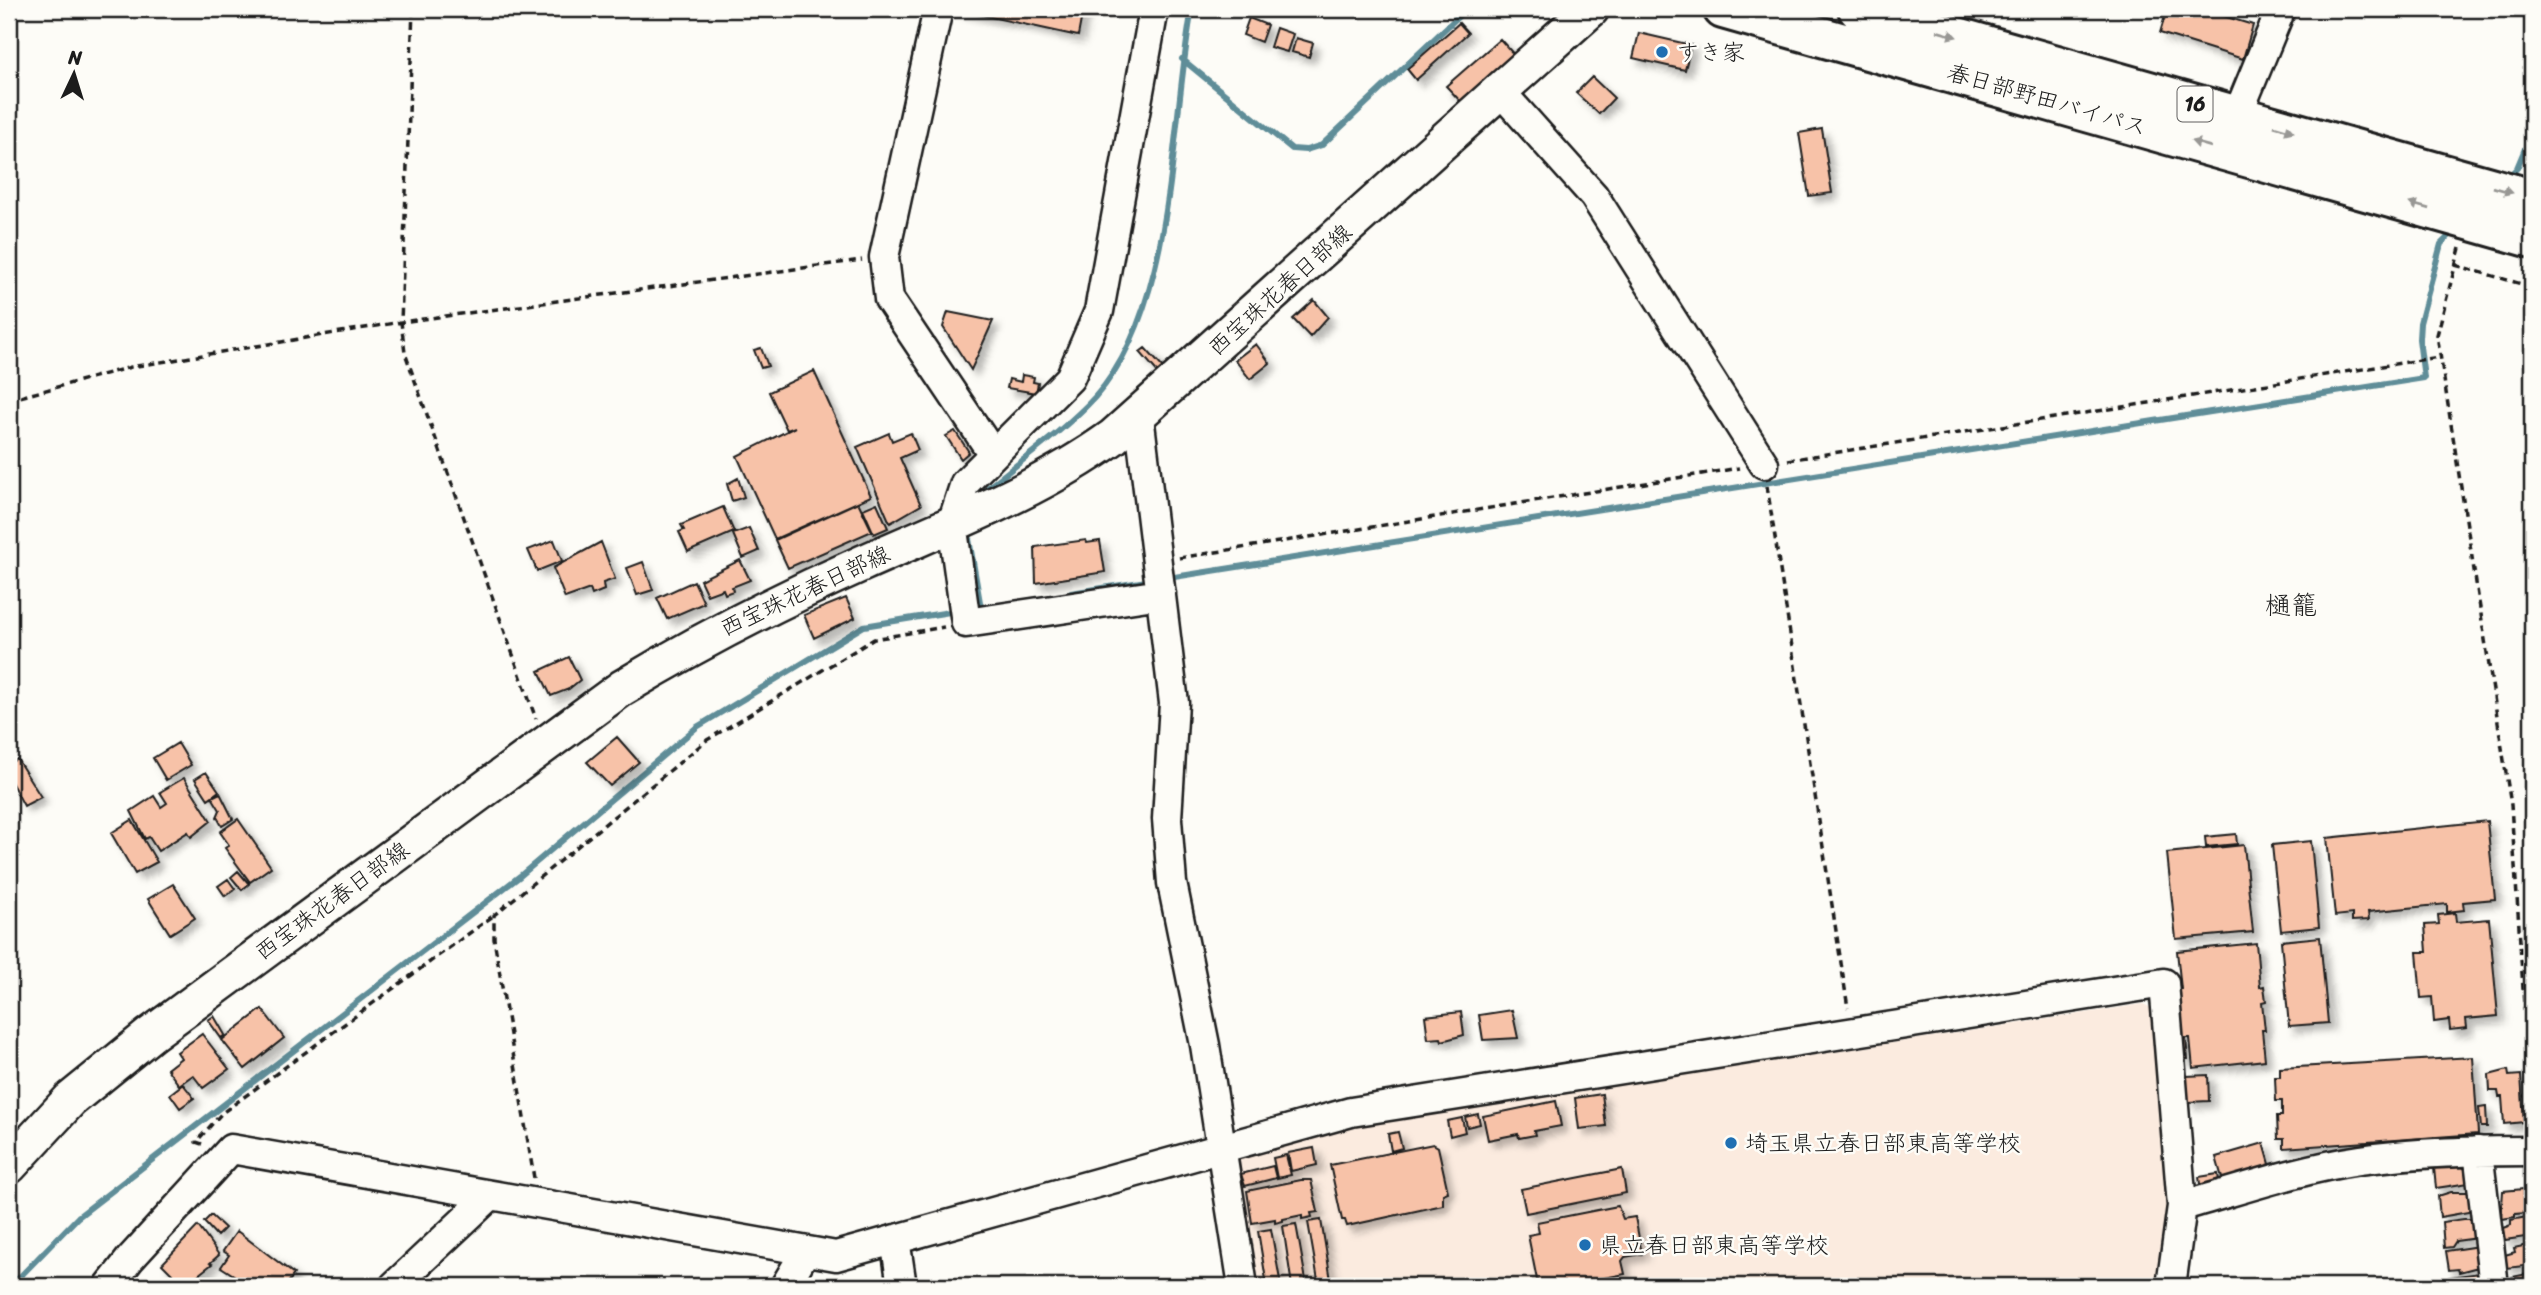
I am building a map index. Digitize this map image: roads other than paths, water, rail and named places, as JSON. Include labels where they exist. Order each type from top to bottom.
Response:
[{"type":"highway","name":"春日部野田バイパス","points":[[1723,9],[2532,238]]},
{"type":"highway","name":"春日部野田バイパス","points":[[1858,9],[2532,199]]},
{"type":"main road","name":"西宝珠花春日部線","points":[[9,1166],[70,1100],[150,1035],[622,688],[701,641],[1077,463],[1139,415],[1591,9]]},
{"type":"street","points":[[938,9],[884,257],[889,299],[992,454]]},
{"type":"street","points":[[1154,9],[1099,311],[1070,378],[965,482],[969,516],[966,623],[1161,594]]},
{"type":"street","points":[[2237,116],[2281,9]]},
{"type":"street","points":[[1501,92],[1594,196],[1764,464]]},
{"type":"street","points":[[1139,415],[1174,703],[1167,819],[1172,883],[1205,1045],[1244,1286]]},
{"type":"street","points":[[109,1286],[130,1259],[232,1149],[836,1256],[1351,1112],[1852,1035],[2164,983],[2182,1206],[2171,1286]]},
{"type":"street","points":[[2182,1206],[2350,1162],[2478,1152],[2532,1152]]},
{"type":"street","points":[[2478,1152],[2494,1286]]},
{"type":"street","points":[[394,1286],[491,1195]]},
{"type":"street","points":[[895,1239],[902,1286]]},
{"type":"street","points":[[785,1286],[805,1252]]},
{"type":"waterway","points":[[982,497],[984,491],[1057,433],[1095,397],[1122,359],[1141,315],[1166,213],[1192,9]]},
{"type":"waterway","points":[[1182,59],[1292,149],[1306,150],[1322,145],[1466,9]]},
{"type":"waterway","points":[[2506,179],[2517,168],[2532,132]]},
{"type":"waterway","points":[[1168,578],[2424,378],[2419,339],[2420,323],[2441,244],[2454,231]]},
{"type":"waterway","points":[[972,528],[969,539],[981,608]]},
{"type":"waterway","points":[[1071,593],[1153,580]]},
{"type":"waterway","points":[[11,1286],[78,1217],[520,876],[697,727],[864,626],[956,611]]},
{"type":"place","name":"すき家","points":[[1662,52]]},
{"type":"place","name":"埼玉県立春日部東高等学校","points":[[1731,1143]]},
{"type":"place","name":"県立春日部東高等学校","points":[[1585,1245]]},
{"type":"district","name":"樋籠","points":[[2291,605]]}]
